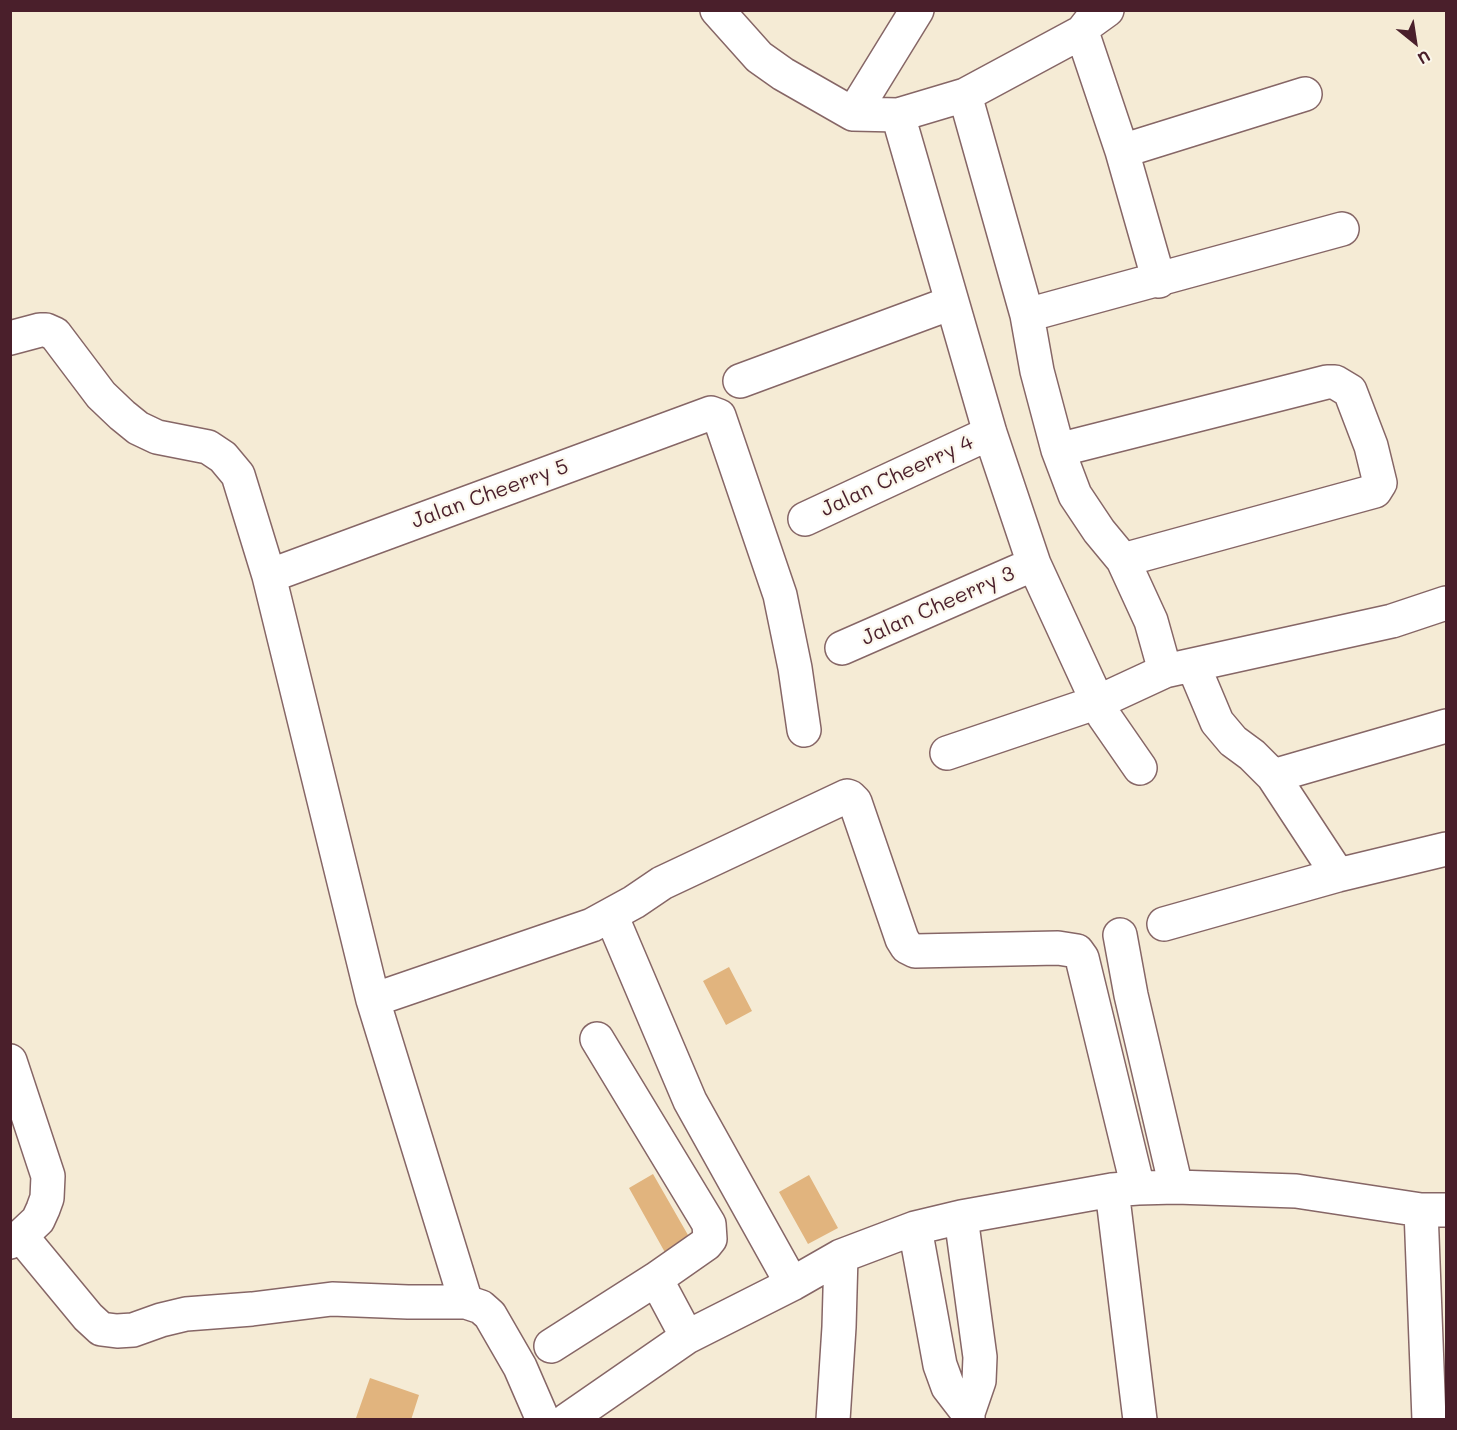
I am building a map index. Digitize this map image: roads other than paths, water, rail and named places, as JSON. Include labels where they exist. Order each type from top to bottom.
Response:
[{"type":"street","points":[[853,114],[917,10]]},
{"type":"street","points":[[733,17],[759,57],[783,74],[853,114],[898,115],[965,95],[1082,32],[1089,23],[1107,10]]},
{"type":"street","points":[[1082,32],[1122,151],[1159,281]]},
{"type":"street","points":[[1122,151],[1305,94]]},
{"type":"street","points":[[965,95],[1027,315],[1037,371],[1058,450],[1075,495],[1099,531],[1123,560],[1151,621],[1179,668],[1233,741],[1252,755],[1273,776],[1338,875]]},
{"type":"street","points":[[898,115],[990,433],[1034,564],[1104,716],[1140,768]]},
{"type":"street","points":[[1027,315],[1159,281],[1342,229]]},
{"type":"street","points":[[740,381],[951,303]]},
{"type":"street","points":[[10,338],[36,330],[51,332],[60,338],[101,395],[138,428],[158,437],[208,447],[223,457],[238,475],[269,576],[373,1000],[466,1302]]},
{"type":"street","points":[[1058,450],[1327,382],[1335,382],[1343,386],[1354,397],[1371,446],[1380,483],[1375,491],[1123,560]]},
{"type":"street","name":"Jalan Cheerry 5","points":[[269,576],[711,413],[718,416],[780,595],[795,668],[804,730]]},
{"type":"street","name":"Jalan Cheerry 4","points":[[805,519],[990,433]]},
{"type":"street","name":"Jalan Cheerry 3","points":[[842,648],[1034,564]]},
{"type":"street","points":[[947,753],[1098,702],[1179,668],[1392,621],[1446,603]]},
{"type":"street","points":[[1273,776],[1446,726]]},
{"type":"street","points":[[373,1000],[592,925],[662,883],[850,796],[855,802],[902,939],[908,948],[915,951],[1058,948],[1077,951],[1082,958],[1125,1189],[1140,1419]]},
{"type":"street","points":[[1164,924],[1338,875],[1446,849]]},
{"type":"street","points":[[610,915],[690,1101],[792,1284]]},
{"type":"street","points":[[1120,935],[1131,995],[1176,1187]]},
{"type":"street","points":[[551,1346],[656,1279],[710,1239],[710,1224],[597,1039]]},
{"type":"street","points":[[10,1061],[48,1176],[47,1198],[38,1220],[16,1239],[101,1329],[133,1330],[186,1314],[332,1299],[466,1302],[481,1307],[490,1315],[520,1367],[543,1419]]},
{"type":"street","points":[[567,1419],[687,1337],[792,1284],[841,1256],[915,1228],[961,1217],[1125,1189],[1176,1187],[1296,1191],[1434,1210],[1429,1419]]},
{"type":"street","points":[[961,1217],[980,1357],[979,1382],[968,1416]]},
{"type":"street","points":[[915,1228],[940,1365],[948,1387],[968,1416]]},
{"type":"street","points":[[833,1419],[841,1256]]},
{"type":"street","points":[[656,1279],[687,1337]]}]
